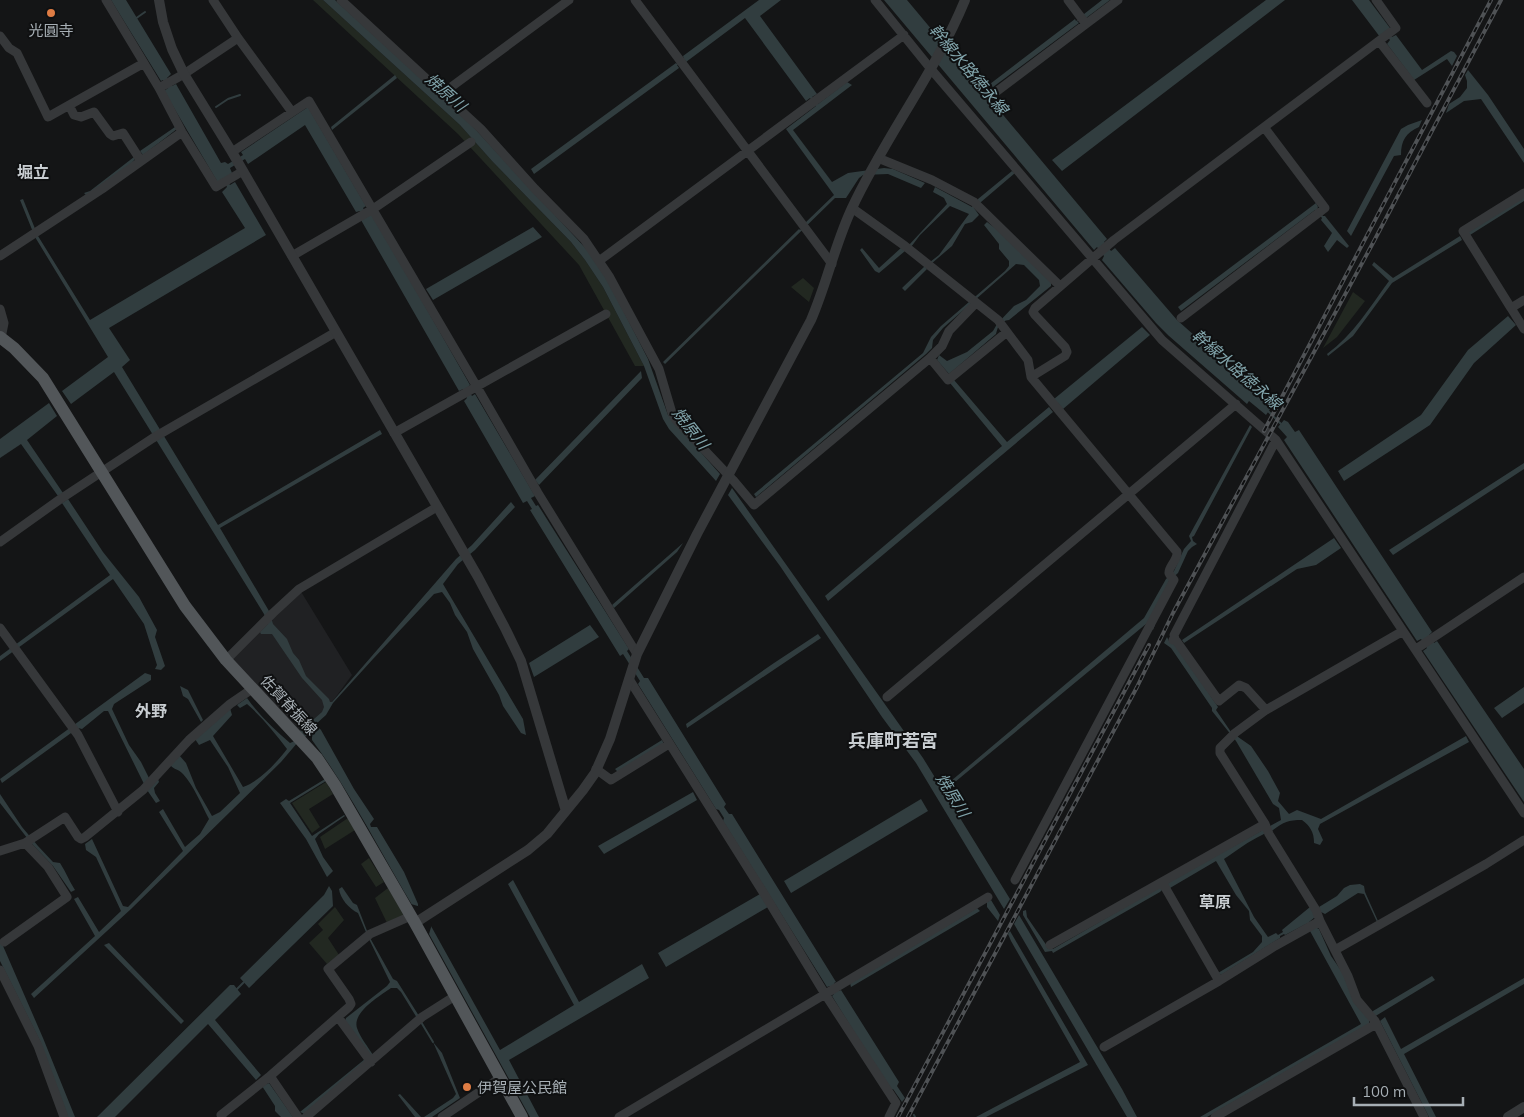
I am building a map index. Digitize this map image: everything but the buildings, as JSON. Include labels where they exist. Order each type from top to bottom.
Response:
[{"type":"main road","name":"佐賀脊振線","points":[[0,338],[14,348],[43,378],[185,606],[226,660],[317,758],[418,919],[455,996],[522,1117]]},
{"type":"street","points":[[106,0],[216,187],[243,171]]},
{"type":"street","points":[[213,0],[292,112]]},
{"type":"street","points":[[341,0],[481,129],[535,189],[584,239],[609,276],[659,369],[676,420],[754,505],[930,358],[942,346],[949,331],[973,300]]},
{"type":"street","points":[[443,93],[569,0]]},
{"type":"street","points":[[635,0],[832,264]]},
{"type":"street","points":[[875,0],[1096,255],[1162,340],[1276,440],[1524,813]]},
{"type":"street","points":[[222,1117],[221,1115],[338,1018],[351,1004],[328,969],[368,935],[418,919],[528,850],[547,834],[583,790],[596,769],[610,739],[633,666],[671,584],[811,320],[822,295],[840,238],[852,208],[878,158],[945,42],[965,0]]},
{"type":"street","points":[[1068,0],[1085,23]]},
{"type":"street","points":[[992,94],[1118,0]]},
{"type":"street","points":[[1031,377],[1065,356],[1067,352],[1033,312],[1035,308],[1096,255],[1396,28],[1376,0]]},
{"type":"street","points":[[160,3],[163,22],[180,76],[232,152],[465,555],[506,630],[514,650],[533,724],[558,799],[566,811]]},
{"type":"street","points":[[599,261],[904,35]]},
{"type":"street","points":[[0,36],[9,48],[16,53],[48,117],[144,63]]},
{"type":"street","points":[[1384,36],[1427,103]]},
{"type":"street","points":[[159,88],[238,38]]},
{"type":"street","points":[[232,152],[309,101],[538,493],[633,666],[669,744],[896,1104],[889,1117]]},
{"type":"street","points":[[69,105],[74,115],[81,117],[94,112],[113,136],[123,133],[141,161]]},
{"type":"street","points":[[1181,318],[1325,208],[1264,128]]},
{"type":"street","points":[[0,256],[102,189],[182,132]]},
{"type":"street","points":[[292,256],[373,209],[471,142]]},
{"type":"street","points":[[878,158],[932,180],[976,204],[1060,286]]},
{"type":"street","points":[[1524,193],[1462,231],[1524,329]]},
{"type":"street","points":[[852,208],[906,246],[1003,325],[1028,360],[1031,377],[1177,552],[1177,556],[1169,570],[1174,580],[1015,880]]},
{"type":"street","points":[[1514,313],[1524,300]]},
{"type":"street","points":[[0,309],[4,323],[0,338]]},
{"type":"street","points":[[394,434],[606,314]]},
{"type":"street","points":[[930,358],[948,380],[1003,325]]},
{"type":"street","points":[[0,542],[163,431],[336,332]]},
{"type":"street","points":[[887,697],[1236,404]]},
{"type":"street","points":[[1266,710],[1246,688],[1239,685],[1219,701],[1174,639],[1174,635],[1276,440]]},
{"type":"street","points":[[226,660],[299,589],[437,507]]},
{"type":"street","points":[[1416,650],[1524,577]]},
{"type":"street","points":[[0,628],[73,728],[118,812]]},
{"type":"street","points":[[1403,631],[1266,710],[1220,748],[1220,753],[1265,824],[1316,919],[1335,950],[1358,1000],[1373,1019],[1424,1117]]},
{"type":"street","points":[[0,851],[25,843],[66,817],[78,837],[81,839],[85,837],[143,790],[189,740],[230,704],[252,689]]},
{"type":"street","points":[[596,769],[611,780],[669,744]]},
{"type":"street","points":[[1050,945],[1165,886],[1265,824]]},
{"type":"street","points":[[1335,950],[1478,869],[1524,840]]},
{"type":"street","points":[[4,942],[67,897],[48,867],[25,843]]},
{"type":"street","points":[[1165,886],[1219,980]]},
{"type":"street","points":[[619,1117],[988,897]]},
{"type":"street","points":[[1104,1047],[1219,980],[1316,919]]},
{"type":"street","points":[[0,970],[38,1046],[64,1117]]},
{"type":"street","points":[[307,1116],[369,1059],[420,1019],[455,996]]},
{"type":"street","points":[[338,1018],[369,1059]]},
{"type":"street","points":[[1216,1117],[1373,1019]]},
{"type":"street","points":[[442,1117],[500,1078]]},
{"type":"street","points":[[264,1080],[297,1116]]},
{"type":"street","points":[[1508,1117],[1524,1107]]},
{"type":"shaded area","points":[[111,0],[126,0],[171,74],[167,78],[172,86],[176,84],[221,163],[225,162],[228,164],[243,155],[241,152],[308,107],[366,206],[363,208],[368,215],[372,213],[470,385],[467,388],[472,396],[475,394],[535,496],[531,498],[536,506],[538,505],[629,649],[627,651],[644,678],[648,678],[726,804],[724,807],[729,814],[732,814],[836,982],[834,983],[839,991],[841,990],[899,1082],[897,1086],[905,1098],[902,1102],[893,1089],[890,1090],[832,996],[834,994],[830,986],[827,987],[723,821],[724,818],[719,810],[716,809],[638,684],[640,681],[623,654],[620,656],[530,510],[532,509],[527,501],[523,503],[464,401],[467,398],[463,389],[459,391],[361,220],[364,218],[360,211],[356,212],[305,125],[248,164],[245,159],[230,168],[232,173],[225,178],[230,185],[235,182],[266,235],[109,328],[130,360],[122,367],[218,525],[380,430],[382,434],[220,528],[269,611],[273,624],[287,639],[306,676],[330,702],[332,702],[456,559],[472,545],[511,502],[515,507],[475,550],[458,564],[443,584],[523,719],[526,735],[521,733],[503,706],[499,695],[473,649],[467,632],[442,592],[434,594],[333,703],[326,715],[316,724],[374,819],[370,824],[371,827],[377,827],[404,872],[418,906],[500,1050],[574,1005],[508,884],[513,880],[579,1002],[642,964],[649,978],[509,1060],[539,1117],[530,1117],[429,932],[344,787],[312,740],[310,732],[304,738],[301,735],[300,728],[306,721],[314,719],[322,712],[324,707],[322,700],[302,678],[272,634],[261,634],[260,632],[268,624],[264,614],[114,372],[71,404],[62,391],[108,357],[35,237],[20,200],[23,199],[38,236],[90,320],[245,228],[222,192],[227,187],[223,179],[217,181],[164,91],[168,88],[163,80],[161,81]]},
{"type":"shaded area","points":[[313,0],[323,0],[460,125],[492,161],[571,242],[603,287],[644,366],[635,366],[579,265],[458,134]]},
{"type":"shaded area","points":[[323,0],[335,0],[464,117],[590,253],[607,279],[648,359],[668,415],[720,474],[716,481],[669,429],[663,419],[644,366],[603,287],[571,242],[492,161],[460,125]]},
{"type":"shaded area","points":[[759,0],[781,0],[760,16],[817,94],[812,97],[818,104],[847,82],[852,85],[793,130],[832,182],[848,173],[884,168],[893,169],[925,183],[921,188],[888,174],[863,175],[846,198],[835,198],[665,364],[663,362],[834,195],[786,129],[816,106],[810,98],[806,101],[745,18],[686,62],[685,60],[677,65],[679,68],[534,174],[531,169],[684,59],[683,56]]},
{"type":"shaded area","points":[[884,0],[907,0],[1107,239],[1104,242],[1111,251],[1115,248],[1177,320],[1257,391],[1256,395],[1271,408],[1266,415],[1249,401],[1247,404],[1156,323],[1102,260],[1104,256],[1097,247],[1094,250]]},
{"type":"shaded area","points":[[1102,0],[1110,0],[1086,18],[1077,21],[1079,23],[993,87],[990,84],[1075,19],[1076,21],[1084,15]]},
{"type":"shaded area","points":[[1266,0],[1285,0],[1062,171],[1052,160]]},
{"type":"shaded area","points":[[1352,0],[1369,0],[1390,28],[1387,31],[1392,37],[1396,35],[1422,70],[1451,51],[1457,56],[1452,66],[1447,59],[1414,80],[1387,44],[1390,40],[1385,33],[1380,37]]},
{"type":"shaded area","points":[[1468,70],[1488,95],[1524,149],[1524,163],[1481,99],[1464,101],[1446,113],[1449,104],[1460,97],[1467,88],[1465,75]]},
{"type":"shaded area","points":[[395,75],[397,78],[332,130],[331,127]]},
{"type":"shaded area","points":[[1422,120],[1419,127],[1405,138],[1401,155],[1394,156],[1351,236],[1347,231],[1401,129]]},
{"type":"shaded area","points":[[175,127],[177,129],[143,155],[140,151]]},
{"type":"shaded area","points":[[134,157],[135,159],[130,165],[87,196],[84,193],[90,191]]},
{"type":"shaded area","points":[[1012,171],[1015,173],[974,208],[979,215],[972,222],[965,224],[952,246],[931,264],[930,262],[939,255],[969,214],[950,206],[920,235],[911,247],[909,245],[947,204],[944,198],[933,192],[935,187],[972,207],[978,199]]},
{"type":"shaded area","points":[[1524,197],[1524,201],[1470,235],[1468,232]]},
{"type":"shaded area","points":[[1316,203],[1317,209],[1349,246],[1347,248],[1337,240],[1328,252],[1324,246],[1332,233],[1315,210],[1181,311],[1178,307]]},
{"type":"shaded area","points":[[987,222],[999,231],[1051,281],[1051,286],[1009,320],[1001,323],[996,334],[949,374],[937,360],[939,355],[947,361],[967,352],[993,331],[1014,306],[1026,300],[1040,286],[1039,280],[1024,265],[1016,264],[943,328],[933,340],[932,348],[926,354],[756,497],[754,494],[923,353],[931,337],[941,326],[1005,271],[1009,266],[1009,261],[984,225]]},
{"type":"shaded area","points":[[533,227],[542,237],[433,300],[426,289]]},
{"type":"shaded area","points":[[1460,236],[1462,240],[1392,283],[1353,336],[1328,356],[1327,354],[1361,320],[1389,281],[1372,265],[1374,262],[1393,278]]},
{"type":"shaded area","points":[[902,247],[905,251],[879,273],[875,271],[860,250],[862,248],[879,268]]},
{"type":"shaded area","points":[[925,266],[927,269],[905,291],[902,288]]},
{"type":"shaded area","points":[[803,278],[814,288],[809,302],[791,287]]},
{"type":"shaded area","points":[[1353,292],[1365,301],[1337,337],[1323,348]]},
{"type":"shaded area","points":[[1508,316],[1516,325],[1474,363],[1430,425],[1344,481],[1338,471],[1421,415],[1468,350]]},
{"type":"shaded area","points":[[1142,327],[1150,335],[1063,409],[1054,399]]},
{"type":"shaded area","points":[[641,371],[642,378],[539,485],[535,480]]},
{"type":"shaded area","points":[[954,380],[1007,442],[1049,407],[1053,412],[828,601],[825,596],[1002,446],[950,383]]},
{"type":"shaded area","points":[[49,403],[57,416],[27,440],[63,493],[58,496],[21,444],[0,458],[0,439]]},
{"type":"shaded area","points":[[1284,420],[1288,422],[1295,432],[1299,430],[1432,632],[1429,635],[1434,643],[1437,641],[1524,769],[1524,802],[1423,651],[1427,648],[1421,639],[1417,641],[1284,440],[1287,437],[1278,427]]},
{"type":"shaded area","points":[[1250,425],[1252,427],[1192,537],[1193,541],[1197,544],[1188,551],[1178,573],[1169,581],[1150,620],[1155,625],[1153,630],[1146,624],[955,782],[951,781],[1144,618],[1166,579],[1174,571],[1184,549],[1191,541],[1189,536]]},
{"type":"shaded area","points":[[1524,463],[1524,469],[1393,555],[1389,550]]},
{"type":"shaded area","points":[[732,488],[923,758],[1010,899],[1004,909],[916,763],[882,717],[780,566],[728,495]]},
{"type":"shaded area","points":[[68,499],[103,552],[139,597],[157,630],[155,637],[165,666],[161,670],[155,669],[157,665],[144,624],[113,579],[0,661],[0,656],[110,575],[62,503]]},
{"type":"shaded area","points":[[1334,538],[1341,548],[1316,565],[1297,569],[1184,643],[1182,640]]},
{"type":"shaded area","points":[[683,543],[677,552],[614,608],[612,605]]},
{"type":"shaded area","points":[[300,590],[352,675],[324,713],[300,734],[230,661]]},
{"type":"shaded area","points":[[590,625],[599,637],[534,677],[529,663]]},
{"type":"shaded area","points":[[818,634],[821,638],[687,728],[686,724]]},
{"type":"shaded area","points":[[1167,637],[1169,641],[1177,646],[1218,707],[1216,710],[1231,732],[1251,746],[1280,793],[1278,801],[1289,814],[1297,810],[1321,819],[1466,736],[1469,742],[1320,824],[1318,829],[1323,840],[1320,845],[1314,843],[1312,832],[1305,822],[1293,820],[1283,823],[1270,832],[1257,837],[1224,859],[1254,917],[1268,937],[1283,932],[1282,930],[1310,907],[1320,909],[1319,907],[1337,896],[1344,888],[1360,884],[1364,886],[1377,922],[1364,894],[1358,893],[1325,914],[1321,912],[1309,922],[1314,928],[1319,929],[1331,956],[1371,1014],[1432,976],[1435,980],[1369,1020],[1369,1024],[1207,1117],[1200,1117],[1361,1024],[1310,931],[1308,923],[1280,936],[1280,938],[1221,975],[1218,973],[1253,952],[1262,942],[1262,936],[1250,920],[1249,911],[1236,895],[1216,861],[1053,953],[1052,951],[1045,952],[1023,915],[1023,911],[1026,910],[1027,917],[1047,948],[1053,949],[1168,882],[1281,820],[1279,808],[1273,804],[1236,741],[1212,711],[1212,708],[1171,648],[1164,643]]},
{"type":"shaded area","points":[[145,673],[151,675],[151,680],[114,704],[112,709],[129,745],[141,762],[152,784],[158,779],[159,782],[154,788],[160,801],[156,803],[147,790],[108,711],[104,711],[82,729],[78,728],[2,783],[0,779]]},
{"type":"shaded area","points":[[180,686],[188,690],[203,720],[201,722],[188,699],[183,696]]},
{"type":"shaded area","points":[[1524,687],[1524,703],[1502,718],[1494,708]]},
{"type":"shaded area","points":[[247,698],[267,722],[290,743],[297,740],[298,742],[281,762],[131,909],[34,998],[31,994],[95,936],[74,899],[78,897],[99,932],[121,911],[96,857],[86,850],[85,844],[92,839],[123,906],[128,907],[183,851],[159,812],[163,809],[185,847],[200,834],[209,819],[187,779],[181,772],[170,765],[179,755],[186,763],[196,788],[212,816],[220,812],[240,793],[228,767],[210,740],[199,745],[195,739],[230,708],[232,715],[213,736],[243,787],[273,766],[287,749],[268,725],[247,704],[240,708],[237,705]]},
{"type":"shaded area","points":[[662,740],[664,744],[618,772],[615,769]]},
{"type":"shaded area","points":[[325,779],[326,781],[290,803],[312,836],[345,816],[319,834],[315,839],[323,857],[333,871],[327,877],[306,839],[280,803],[286,799],[289,801]]},
{"type":"shaded area","points":[[326,782],[333,794],[309,809],[320,827],[312,833],[292,803]]},
{"type":"shaded area","points":[[693,792],[697,800],[604,854],[598,846]]},
{"type":"shaded area","points":[[0,794],[22,827],[38,846],[53,862],[60,863],[75,890],[71,892],[53,866],[31,843],[0,803]]},
{"type":"shaded area","points":[[921,799],[928,811],[791,893],[784,881]]},
{"type":"shaded area","points":[[348,818],[355,830],[325,849],[320,837]]},
{"type":"shaded area","points":[[369,858],[384,882],[376,887],[361,864]]},
{"type":"shaded area","points":[[329,886],[332,891],[333,906],[249,988],[240,978],[324,895]]},
{"type":"shaded area","points":[[342,887],[353,903],[357,905],[369,936],[393,979],[397,981],[419,1016],[417,1018],[397,988],[391,988],[368,1005],[359,1016],[357,1028],[373,1055],[372,1057],[345,1021],[346,1018],[390,982],[358,913],[348,906],[341,896],[339,889]]},
{"type":"shaded area","points":[[388,888],[404,915],[387,923],[375,898]]},
{"type":"shaded area","points":[[760,894],[768,907],[666,967],[658,953]]},
{"type":"shaded area","points":[[991,900],[1000,915],[998,921],[987,907],[987,902]]},
{"type":"shaded area","points":[[335,907],[344,920],[328,938],[339,955],[327,964],[309,943],[323,930],[318,924]]},
{"type":"shaded area","points":[[977,908],[980,911],[851,987],[850,983]]},
{"type":"shaded area","points":[[1019,915],[1137,1117],[1127,1117],[1014,924]]},
{"type":"shaded area","points":[[1010,931],[1088,1065],[986,1117],[976,1117],[1080,1062],[1011,941],[1008,934]]},
{"type":"shaded area","points":[[0,939],[75,1117],[68,1117],[40,1041],[0,961]]},
{"type":"shaded area","points":[[109,943],[184,1021],[181,1024],[104,945]]},
{"type":"shaded area","points":[[1524,978],[1524,984],[1404,1054],[1436,1117],[1429,1117],[1380,1021],[1385,1017],[1401,1049]]},
{"type":"shaded area","points":[[230,985],[234,985],[241,994],[215,1020],[261,1075],[256,1080],[208,1024],[115,1117],[97,1117]]},
{"type":"shaded area","points":[[433,1042],[442,1053],[460,1098],[432,1117],[424,1117],[456,1094]]},
{"type":"shaded area","points":[[365,1059],[367,1062],[305,1114],[300,1112]]},
{"type":"shaded area","points":[[269,1083],[293,1117],[281,1117],[275,1111],[275,1106],[262,1086]]},
{"type":"shaded area","points":[[400,1094],[421,1117],[415,1117],[398,1095]]},
{"type":"pier","points":[[411,904],[421,907],[432,924],[429,934]]},
{"type":"waterway","points":[[135,19],[145,12]]},
{"type":"waterway","points":[[216,107],[228,99],[240,95]]},
{"type":"waterway","name":"幹線水路徳永線","points":[[1267,410],[1281,424]]},
{"type":"waterway","points":[[237,989],[244,982]]},
{"type":"waterway","points":[[421,1022],[433,1042]]},
{"type":"railway","points":[[1264,431],[1491,0]]},
{"type":"railway","points":[[908,1117],[1137,687],[1173,613],[1374,241],[1501,0]]},
{"type":"railway","points":[[898,1117],[1149,645]]},
{"type":"place","name":"光圓寺","points":[[51,13]]},
{"type":"place","name":"伊賀屋公民館","points":[[467,1087]]},
{"type":"district","name":"堀立","points":[[33,172]]},
{"type":"district","name":"外野","points":[[151,711]]},
{"type":"district","name":"兵庫町若宮","points":[[893,740]]},
{"type":"district","name":"草原","points":[[1215,902]]},
{"type":"water label","name":"焼原川","points":[[446,92]]},
{"type":"water label","name":"焼原川","points":[[691,428]]},
{"type":"water label","name":"焼原川","points":[[953,795]]}]
